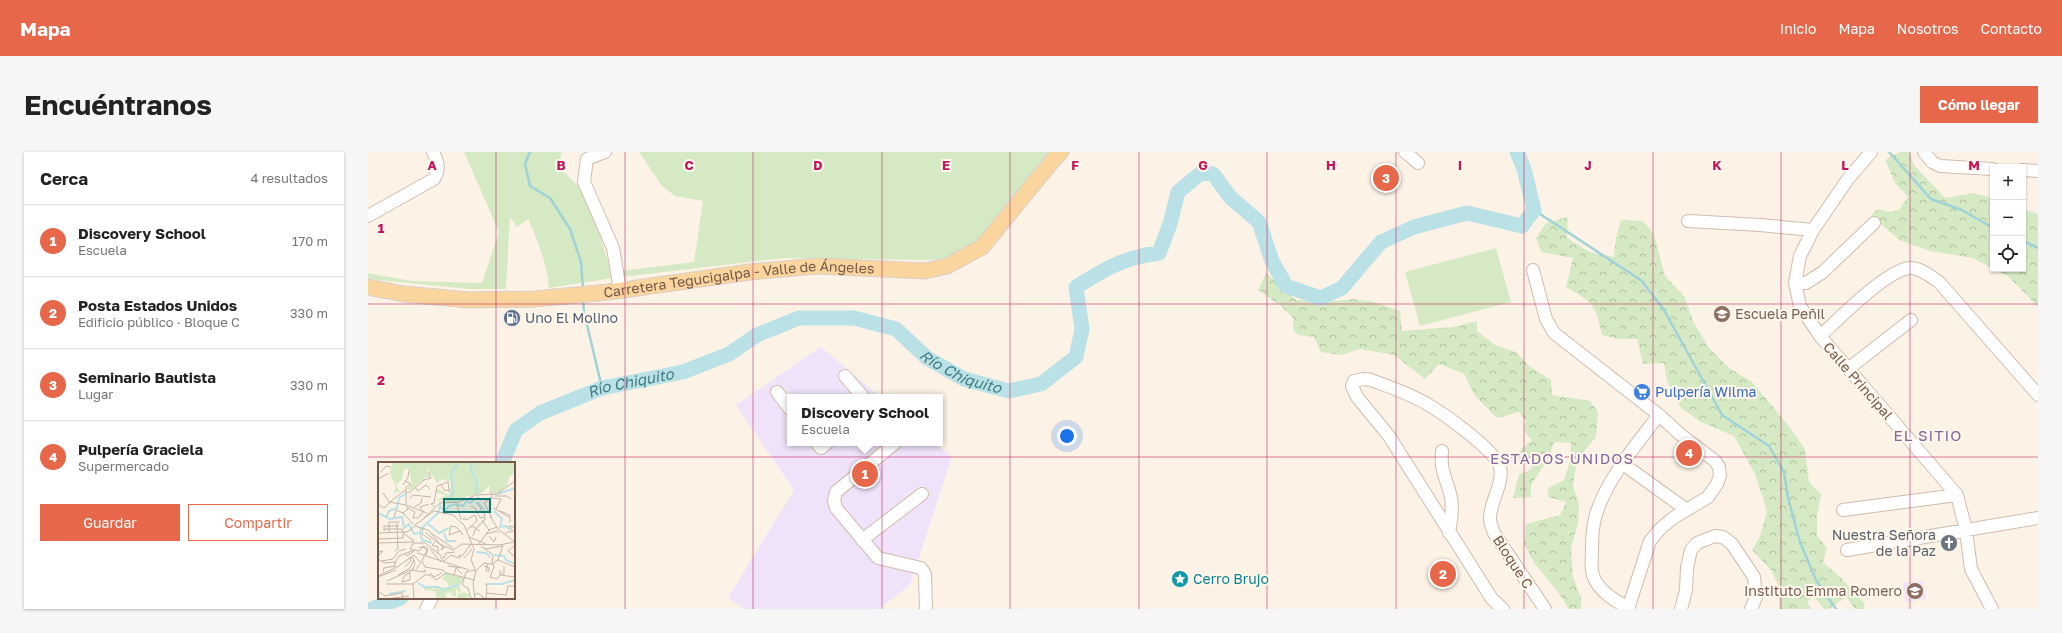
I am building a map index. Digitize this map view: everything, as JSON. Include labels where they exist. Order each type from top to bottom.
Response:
[{"type":"main road","name":"Carretera Tegucigalpa - Valle de Ángeles","points":[[368,287],[404,294],[469,300],[570,296],[750,272],[817,266],[925,271],[947,266],[982,247],[1061,152]]},
{"type":"street","points":[[368,216],[434,179],[438,172],[438,163],[433,152]]},
{"type":"street","points":[[605,152],[588,159],[584,182],[613,248],[620,290]]},
{"type":"street","points":[[1405,152],[1418,163]]},
{"type":"street","name":"Calle Principal","points":[[1871,152],[1860,163],[1813,230],[1800,256],[1795,283],[1800,306],[1820,336],[1957,495],[1966,530],[1971,569],[1992,609]]},
{"type":"street","points":[[1924,152],[1932,162],[1940,166],[1990,169]]},
{"type":"street","points":[[2026,170],[2038,171]]},
{"type":"street","points":[[1688,221],[1813,230]]},
{"type":"street","points":[[1795,283],[1806,283],[1823,272],[1874,223]]},
{"type":"street","points":[[1820,336],[1885,278],[1900,270],[1912,268],[1925,272],[1939,282],[2038,395]]},
{"type":"street","points":[[1533,270],[1546,319],[1554,333],[1659,415],[1681,435],[1715,461],[1719,467],[1720,476],[1717,484],[1708,496],[1669,522],[1650,542],[1628,608],[1600,586],[1594,578],[1591,570],[1592,535],[1595,518],[1601,502],[1623,464],[1659,415]]},
{"type":"street","points":[[1848,369],[1911,320]]},
{"type":"street","points":[[845,376],[861,394]]},
{"type":"street","name":"Bloque C","points":[[1449,533],[1389,436],[1354,391],[1352,386],[1354,382],[1364,379],[1371,380],[1427,404],[1464,431],[1489,452],[1500,467],[1500,478],[1490,518],[1494,533],[1500,545],[1545,609]]},
{"type":"street","points":[[777,392],[787,405]]},
{"type":"street","points":[[891,446],[836,492],[834,501],[836,508],[878,558],[921,568],[925,574],[926,609]]},
{"type":"street","points":[[1442,451],[1442,472],[1447,485],[1452,508],[1449,533],[1492,600],[1503,609]]},
{"type":"street","points":[[1623,464],[1687,510]]},
{"type":"street","points":[[862,540],[922,494]]},
{"type":"street","points":[[1843,510],[1957,495]]},
{"type":"street","points":[[1847,550],[2038,518]]},
{"type":"street","points":[[1681,609],[1686,590],[1687,568],[1691,550],[1697,543],[1708,537],[1720,536],[1732,544],[1754,577],[1756,597],[1751,609]]},
{"type":"street","points":[[426,609],[431,599]]},
{"type":"shaded area","points":[[821,347],[876,394],[787,394],[787,446],[939,446],[952,457],[910,585],[879,609],[745,609],[728,598],[794,490],[736,405]]},
{"type":"shaded area","name":"Instituto Emma Romero","points":[[1923,581],[1926,599],[1906,602],[1903,583]]},
{"type":"green space","points":[[464,152],[561,152],[560,168],[581,189],[592,210],[613,278],[549,288],[539,244],[528,219],[517,227],[510,217],[506,289],[469,289],[368,279],[368,273],[411,281],[482,283],[499,232]]},
{"type":"green space","points":[[639,152],[1050,152],[996,223],[983,237],[971,247],[959,254],[929,260],[784,258],[622,277],[620,271],[694,262],[703,201],[675,196],[662,186]]},
{"type":"green space","points":[[1900,152],[1909,152],[1914,165],[1945,198],[1973,193],[1990,197],[1990,267],[1973,258],[1930,251],[1899,240],[1871,215],[1877,209],[1889,212],[1899,210],[1908,197],[1895,183],[1885,160]]},
{"type":"green space","points":[[2026,210],[2038,214],[2038,307],[2008,276],[2000,272],[2026,272]]},
{"type":"green space","points":[[1568,217],[1567,238],[1590,252],[1614,257],[1616,238],[1621,220],[1643,221],[1654,234],[1665,276],[1684,296],[1694,323],[1709,348],[1729,368],[1752,382],[1784,420],[1805,449],[1809,482],[1821,494],[1817,517],[1817,535],[1827,548],[1823,562],[1841,578],[1865,604],[1863,609],[1855,609],[1846,597],[1829,609],[1824,609],[1814,596],[1807,602],[1811,609],[1779,609],[1779,587],[1771,570],[1752,550],[1760,536],[1767,511],[1755,474],[1734,436],[1701,422],[1681,408],[1667,381],[1664,363],[1643,364],[1637,339],[1619,339],[1602,335],[1598,317],[1592,306],[1588,301],[1566,287],[1573,258],[1541,252],[1536,238],[1546,223]]},
{"type":"green space","points":[[1496,248],[1511,302],[1420,326],[1405,272]]},
{"type":"green space","points":[[1266,273],[1296,300],[1328,302],[1353,299],[1374,302],[1400,311],[1402,331],[1452,327],[1477,321],[1477,331],[1495,345],[1516,352],[1529,366],[1551,380],[1552,395],[1590,401],[1598,412],[1596,437],[1577,460],[1573,486],[1579,504],[1578,524],[1571,548],[1573,577],[1581,598],[1581,609],[1569,609],[1556,589],[1534,563],[1524,544],[1526,524],[1560,515],[1566,502],[1548,497],[1548,488],[1564,480],[1570,461],[1571,443],[1554,442],[1548,459],[1531,485],[1531,497],[1513,498],[1519,474],[1527,472],[1532,467],[1519,460],[1521,449],[1532,440],[1523,430],[1526,421],[1519,412],[1497,418],[1475,396],[1464,374],[1439,364],[1425,379],[1394,355],[1360,349],[1342,355],[1321,352],[1314,337],[1298,335],[1293,330],[1293,318],[1282,307],[1258,290]]},
{"type":"waterway","points":[[530,152],[525,164],[530,186],[550,198],[570,229],[581,262],[583,289]]},
{"type":"waterway","name":"Río Chiquito","points":[[502,462],[516,430],[540,413],[602,388],[683,372],[729,354],[757,335],[799,318],[854,318],[896,329],[927,358],[964,379],[1009,391],[1041,384],[1076,357],[1082,329],[1076,287],[1115,265],[1135,257],[1159,253],[1170,224],[1178,192],[1201,173],[1213,174],[1231,198],[1259,222],[1272,261],[1286,286],[1321,298],[1342,288],[1381,242],[1414,227],[1467,213],[1522,226],[1534,210],[1524,169],[1517,152]]},
{"type":"waterway","points":[[1889,152],[1931,199],[1962,210],[1990,226]]},
{"type":"waterway","points":[[1534,210],[1642,281],[1664,310],[1722,415],[1769,446],[1784,472],[1788,498],[1800,542],[1816,580],[1836,609]]},
{"type":"waterway","points":[[2026,242],[2038,248]]},
{"type":"waterway","points":[[583,300],[584,312],[602,388]]},
{"type":"waterway","name":"Río Chiquito","points":[[372,609],[398,599]]},
{"type":"place","name":"Seminario Bautista","points":[[1386,178]]},
{"type":"place","name":"Escuela Peñil","points":[[1722,314]]},
{"type":"place","name":"Uno El Molino","points":[[512,318]]},
{"type":"place","name":"Pulpería Wilma","points":[[1642,392]]},
{"type":"place","name":"Pulpería Graciela","points":[[1689,453]]},
{"type":"place","name":"Discovery School","points":[[865,474]]},
{"type":"place","name":"Nuestra Señora de la Paz","points":[[1949,543]]},
{"type":"place","name":"Posta Estados Unidos","points":[[1443,574]]},
{"type":"place","name":"Cerro Brujo","points":[[1180,579]]},
{"type":"place","name":"Instituto Emma Romero","points":[[1915,591]]},
{"type":"district","name":"EL SITIO","points":[[1928,436]]},
{"type":"district","name":"ESTADOS UNIDOS","points":[[1562,459]]}]
